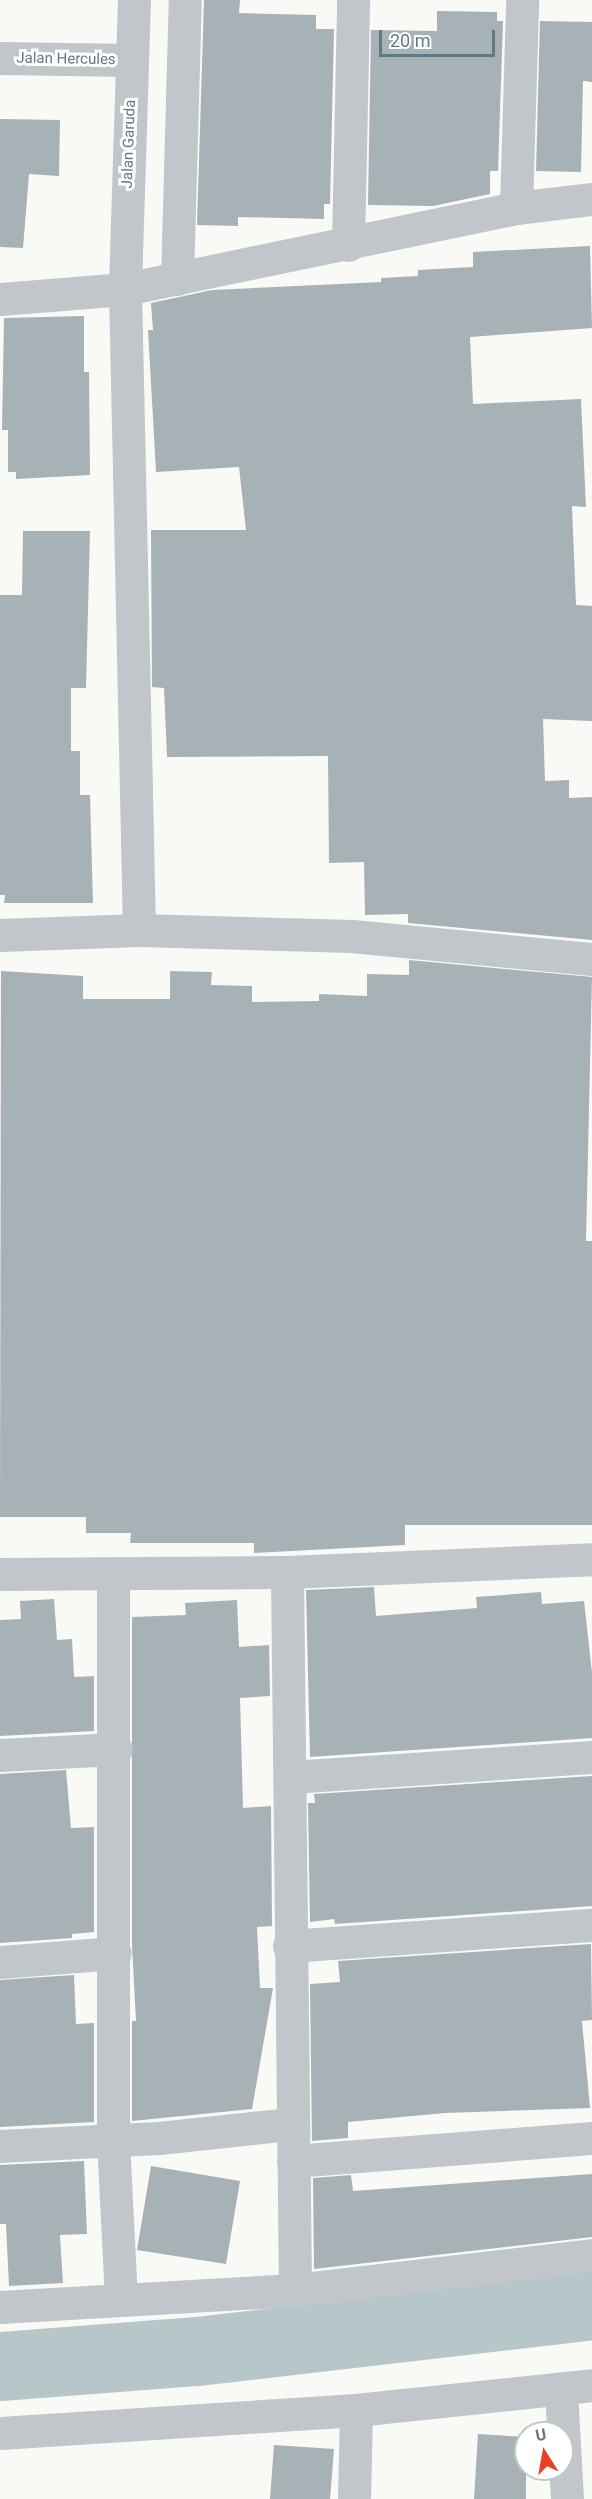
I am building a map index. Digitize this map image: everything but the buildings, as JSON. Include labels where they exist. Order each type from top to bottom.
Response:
[{"type":"street","name":"Jalan Garuda","points":[[134,0],[125,289],[139,930]]},
{"type":"street","points":[[177,279],[185,0]]},
{"type":"street","points":[[348,245],[353,0]]},
{"type":"street","points":[[516,208],[522,0]]},
{"type":"street","name":"Jalan Hercules","points":[[0,58],[132,60]]},
{"type":"street","points":[[0,299],[125,289],[348,245],[516,208],[592,199]]},
{"type":"street","points":[[0,935],[139,930],[352,936],[592,959]]},
{"type":"street","points":[[0,1574],[287,1572],[592,1559]]},
{"type":"street","points":[[287,1572],[290,1777],[289,1946],[295,2290]]},
{"type":"street","points":[[113,1574],[116,1749],[113,2141],[121,2298]]},
{"type":"street","points":[[0,1755],[116,1749]]},
{"type":"street","points":[[290,1777],[592,1757]]},
{"type":"street","points":[[289,1946],[592,1926]]},
{"type":"street","points":[[0,1962],[115,1953]]},
{"type":"street","points":[[0,2145],[113,2141],[291,2124]]},
{"type":"street","points":[[293,2161],[592,2138]]},
{"type":"street","points":[[0,2307],[121,2298],[295,2290],[592,2255]]},
{"type":"street","points":[[0,2433],[356,2410],[561,2391],[592,2385]]},
{"type":"street","points":[[561,2391],[567,2499]]},
{"type":"street","points":[[354,2499],[356,2410]]},
{"type":"waterway","points":[[0,2366],[197,2351],[592,2305]]}]
